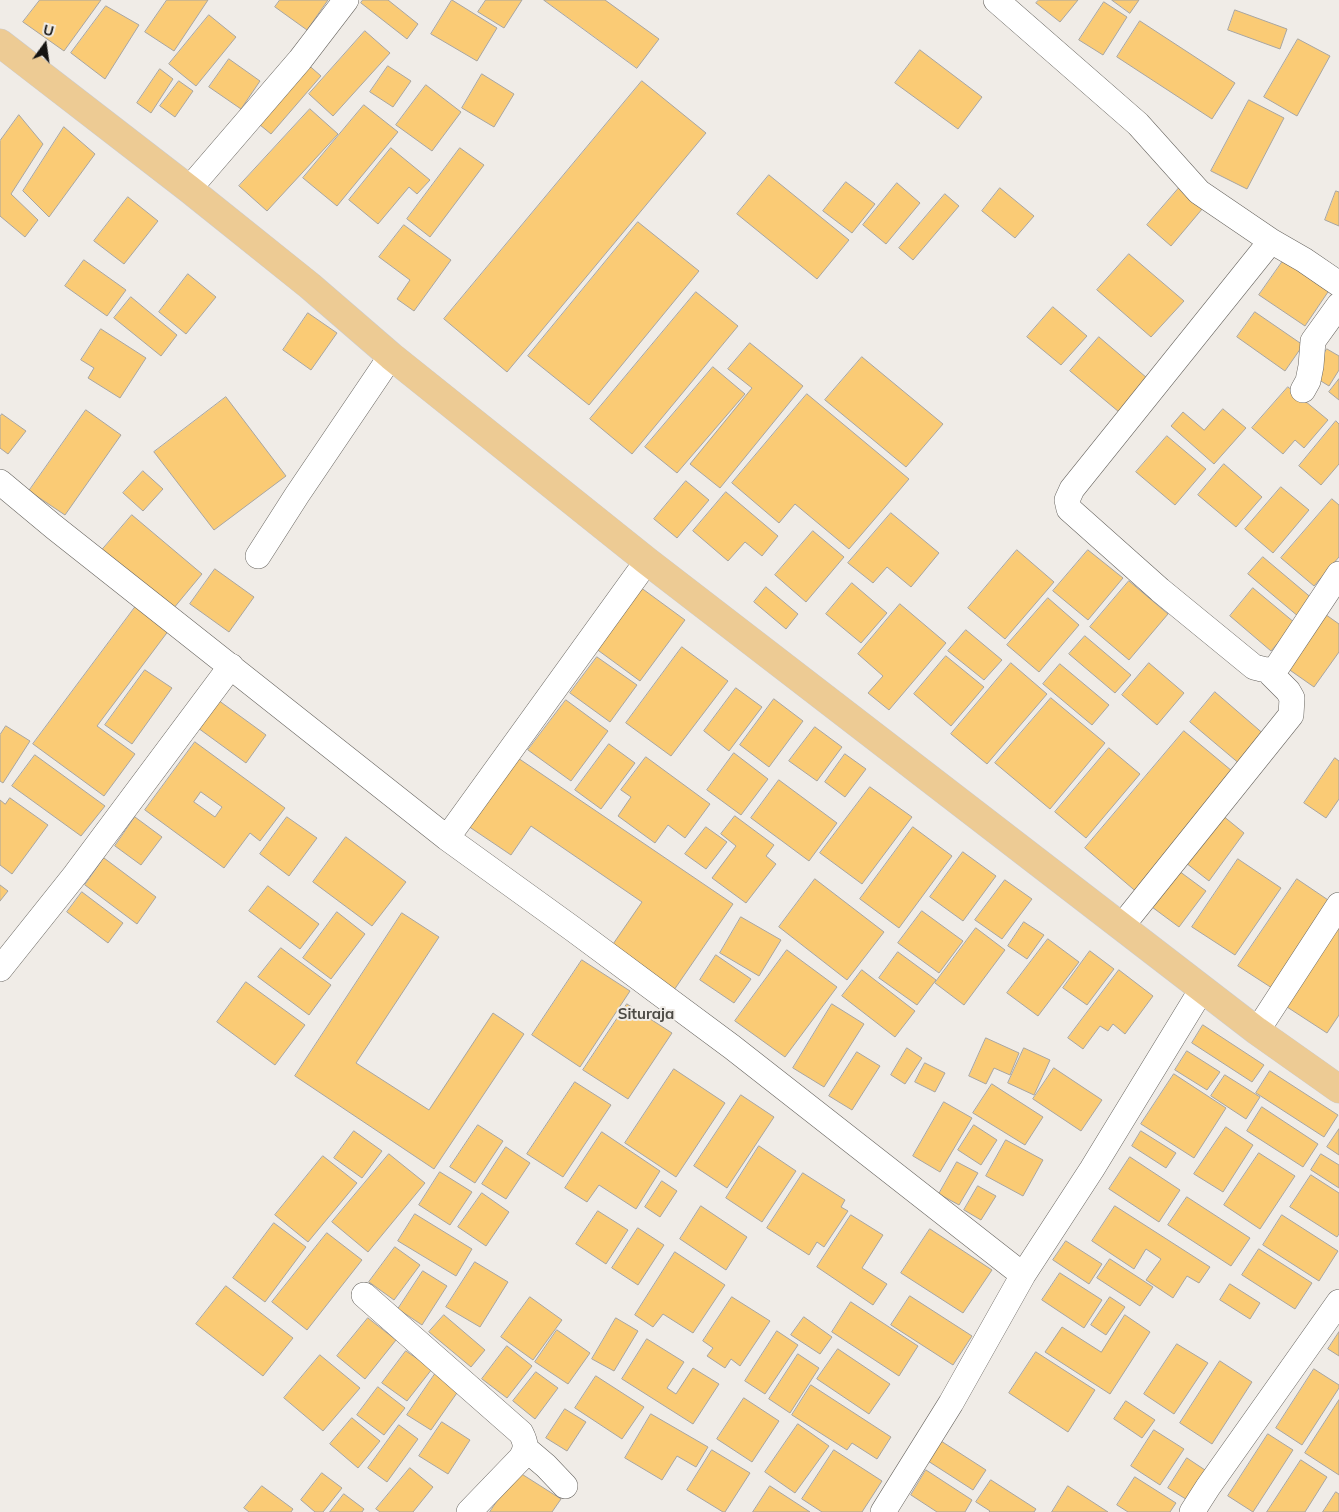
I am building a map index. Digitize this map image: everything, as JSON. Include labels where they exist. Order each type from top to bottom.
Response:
[{"type":"main road","points":[[1,46],[189,189],[310,286],[391,356],[647,561],[1121,928],[1257,1031],[1339,1089]]},
{"type":"street","points":[[189,189],[300,60],[346,0]]},
{"type":"street","points":[[996,0],[1138,124],[1199,192],[1270,241],[1304,260],[1339,284]]},
{"type":"street","points":[[1270,241],[1072,489],[1067,500],[1069,509],[1160,590],[1254,667],[1267,670],[1277,667],[1339,574]]},
{"type":"street","points":[[1303,390],[1308,381],[1313,341],[1339,305]]},
{"type":"street","points":[[258,556],[391,356]]},
{"type":"street","points":[[0,482],[54,527],[447,838],[573,928],[732,1047],[1023,1275]]},
{"type":"street","points":[[447,838],[647,561]]},
{"type":"street","points":[[0,969],[75,875],[231,666]]},
{"type":"street","points":[[1121,928],[1290,715],[1292,698],[1288,691],[1267,670]]},
{"type":"street","points":[[1257,1031],[1339,905]]},
{"type":"street","points":[[883,1512],[951,1403],[1023,1275],[1092,1169],[1202,989]]},
{"type":"street","points":[[364,1295],[521,1433],[526,1442],[526,1450],[516,1464],[469,1512]]},
{"type":"street","points":[[1192,1512],[1339,1302]]},
{"type":"street","points":[[526,1450],[546,1466],[564,1486]]},
{"type":"building","points":[[40,0],[101,0],[64,51],[23,22]]},
{"type":"building","points":[[167,0],[208,0],[174,51],[145,32]]},
{"type":"building","points":[[280,0],[328,0],[307,30],[275,7]]},
{"type":"building","points":[[363,0],[388,0],[418,24],[407,39],[361,3]]},
{"type":"building","points":[[452,0],[497,28],[477,61],[431,34]]},
{"type":"building","points":[[486,0],[522,0],[504,28],[478,12]]},
{"type":"building","points":[[544,0],[605,0],[659,39],[637,68]]},
{"type":"building","points":[[1039,0],[1078,0],[1060,22],[1036,3]]},
{"type":"building","points":[[1112,0],[1139,0],[1130,13]]},
{"type":"building","points":[[1104,2],[1127,17],[1103,55],[1079,40]]},
{"type":"building","points":[[106,6],[139,25],[105,79],[71,53]]},
{"type":"building","points":[[1235,10],[1287,29],[1280,49],[1228,30]]},
{"type":"building","points":[[209,15],[236,37],[196,86],[169,64]]},
{"type":"building","points":[[1140,21],[1235,83],[1212,119],[1117,57]]},
{"type":"building","points":[[365,31],[390,53],[333,116],[309,94]]},
{"type":"building","points":[[1298,39],[1330,56],[1297,116],[1264,97]]},
{"type":"building","points":[[920,50],[982,97],[958,129],[895,83]]},
{"type":"building","points":[[229,59],[260,81],[241,109],[209,87]]},
{"type":"building","points":[[305,62],[321,76],[271,134],[254,120]]},
{"type":"building","points":[[388,66],[411,81],[393,107],[370,92]]},
{"type":"building","points":[[160,69],[173,79],[151,113],[137,103]]},
{"type":"building","points":[[482,74],[514,94],[494,127],[462,108]]},
{"type":"building","points":[[179,81],[193,91],[175,117],[160,106]]},
{"type":"building","points":[[642,81],[706,133],[507,372],[444,319]]},
{"type":"building","points":[[426,85],[461,112],[432,151],[396,125]]},
{"type":"building","points":[[1249,100],[1284,118],[1247,189],[1211,171]]},
{"type":"building","points":[[364,105],[398,132],[337,206],[303,178]]},
{"type":"building","points":[[310,109],[338,134],[267,211],[239,186]]},
{"type":"building","points":[[19,115],[43,144],[11,194],[38,220],[25,237],[0,216],[0,141]]},
{"type":"building","points":[[64,127],[95,154],[49,217],[23,191]]},
{"type":"building","points":[[391,148],[430,180],[417,194],[409,187],[378,224],[349,200]]},
{"type":"building","points":[[460,148],[484,165],[430,237],[407,219]]},
{"type":"building","points":[[769,175],[849,240],[817,279],[737,214]]},
{"type":"building","points":[[846,182],[875,204],[852,233],[823,211]]},
{"type":"building","points":[[897,183],[920,203],[886,244],[863,225]]},
{"type":"building","points":[[1000,188],[1034,216],[1015,238],[982,211]]},
{"type":"building","points":[[1179,188],[1203,208],[1171,246],[1147,225]]},
{"type":"building","points":[[1336,191],[1339,192],[1339,226],[1325,220]]},
{"type":"building","points":[[945,194],[959,206],[913,260],[899,248]]},
{"type":"building","points":[[128,197],[158,221],[124,264],[94,241]]},
{"type":"building","points":[[638,222],[699,271],[589,405],[528,356]]},
{"type":"building","points":[[404,225],[451,260],[414,311],[397,299],[410,280],[379,257]]},
{"type":"building","points":[[1129,254],[1184,301],[1151,337],[1097,290]]},
{"type":"building","points":[[1285,258],[1330,289],[1305,326],[1259,295]]},
{"type":"building","points":[[84,260],[126,290],[107,316],[65,286]]},
{"type":"building","points":[[188,274],[216,297],[186,334],[159,312]]},
{"type":"building","points":[[696,292],[738,326],[632,454],[590,419]]},
{"type":"building","points":[[131,297],[177,335],[161,356],[114,318]]},
{"type":"building","points":[[1053,307],[1087,336],[1061,365],[1027,337]]},
{"type":"building","points":[[1255,312],[1303,345],[1285,371],[1237,337]]},
{"type":"building","points":[[308,313],[337,333],[311,370],[283,350]]},
{"type":"building","points":[[101,329],[146,358],[120,398],[88,378],[94,368],[81,360]]},
{"type":"building","points":[[1099,337],[1147,378],[1119,412],[1070,371]]},
{"type":"building","points":[[750,343],[803,386],[720,488],[690,464],[752,388],[728,369]]},
{"type":"building","points":[[1327,349],[1339,356],[1339,370],[1329,386],[1311,375]]},
{"type":"building","points":[[862,357],[943,424],[906,467],[825,400]]},
{"type":"building","points":[[713,367],[745,394],[677,473],[645,447]]},
{"type":"building","points":[[1339,379],[1339,400],[1329,392]]},
{"type":"building","points":[[1288,387],[1328,420],[1304,448],[1295,440],[1283,454],[1252,428]]},
{"type":"building","points":[[807,394],[909,479],[849,549],[795,504],[779,523],[732,483]]},
{"type":"building","points":[[226,397],[286,476],[214,530],[154,452]]},
{"type":"building","points":[[1223,409],[1246,428],[1214,464],[1171,426],[1183,412],[1204,430]]},
{"type":"building","points":[[86,410],[121,435],[65,515],[29,491]]},
{"type":"building","points":[[2,414],[26,431],[8,454],[0,448],[0,417]]},
{"type":"building","points":[[1336,421],[1339,424],[1339,464],[1321,485],[1299,466]]},
{"type":"building","points":[[1167,436],[1206,469],[1175,505],[1136,472]]},
{"type":"building","points":[[1224,464],[1262,497],[1236,527],[1198,495]]},
{"type":"building","points":[[143,471],[163,489],[143,511],[123,493]]},
{"type":"building","points":[[686,481],[709,500],[677,538],[654,519]]},
{"type":"building","points":[[1281,487],[1309,510],[1273,553],[1245,529]]},
{"type":"building","points":[[726,492],[778,536],[762,556],[745,542],[728,561],[693,531]]},
{"type":"building","points":[[1332,499],[1339,505],[1339,557],[1314,586],[1281,558]]},
{"type":"building","points":[[891,513],[939,553],[911,587],[887,567],[873,583],[848,563]]},
{"type":"building","points":[[132,515],[202,574],[173,609],[102,550]]},
{"type":"building","points":[[813,531],[844,557],[806,602],[775,575]]},
{"type":"building","points":[[1017,550],[1054,582],[1005,639],[968,608]]},
{"type":"building","points":[[1088,550],[1123,578],[1088,620],[1053,591]]},
{"type":"building","points":[[1263,557],[1314,600],[1299,617],[1248,574]]},
{"type":"building","points":[[215,569],[254,597],[229,632],[190,604]]},
{"type":"building","points":[[1129,581],[1168,614],[1129,660],[1090,627]]},
{"type":"building","points":[[852,583],[887,613],[861,643],[826,614]]},
{"type":"building","points":[[640,587],[685,620],[640,681],[595,648]]},
{"type":"building","points":[[766,587],[798,614],[786,629],[754,602]]},
{"type":"building","points":[[1253,588],[1295,623],[1271,651],[1230,616]]},
{"type":"building","points":[[1048,598],[1079,625],[1039,672],[1007,645]]},
{"type":"building","points":[[900,604],[946,643],[889,710],[868,693],[883,676],[858,654]]},
{"type":"building","points":[[136,606],[169,630],[97,726],[135,754],[104,796],[33,744]]},
{"type":"building","points":[[1322,612],[1339,624],[1339,652],[1314,687],[1284,666]]},
{"type":"building","points":[[966,630],[1002,660],[984,680],[948,651]]},
{"type":"building","points":[[1085,636],[1131,675],[1115,693],[1069,654]]},
{"type":"building","points":[[682,647],[728,681],[671,756],[626,723]]},
{"type":"building","points":[[946,656],[984,687],[951,726],[914,694]]},
{"type":"building","points":[[597,657],[637,685],[610,722],[570,693]]},
{"type":"building","points":[[1011,663],[1047,694],[987,764],[951,734]]},
{"type":"building","points":[[1149,663],[1184,693],[1157,725],[1122,695]]},
{"type":"building","points":[[1060,664],[1109,705],[1092,725],[1043,684]]},
{"type":"building","points":[[145,670],[172,688],[132,744],[105,725]]},
{"type":"building","points":[[736,688],[762,707],[729,751],[704,731]]},
{"type":"building","points":[[1215,692],[1266,736],[1241,765],[1190,722]]},
{"type":"building","points":[[1051,698],[1105,743],[1050,809],[995,763]]},
{"type":"building","points":[[774,699],[803,721],[769,767],[740,745]]},
{"type":"building","points":[[218,700],[266,735],[246,763],[198,728]]},
{"type":"building","points":[[566,700],[608,731],[571,781],[528,750]]},
{"type":"building","points":[[6,726],[30,741],[3,783],[0,781],[0,735]]},
{"type":"building","points":[[815,727],[842,747],[817,781],[789,761]]},
{"type":"building","points":[[1184,731],[1238,776],[1139,894],[1085,848]]},
{"type":"building","points":[[195,742],[285,808],[260,841],[250,833],[224,868],[145,810]],"holes":[[[201,792],[222,807],[215,817],[194,802]]]},
{"type":"building","points":[[609,744],[635,763],[601,809],[575,790]]},
{"type":"building","points":[[1109,748],[1140,774],[1086,838],[1055,812]]},
{"type":"building","points":[[734,753],[768,779],[741,815],[707,790]]},
{"type":"building","points":[[845,754],[866,769],[845,797],[825,782]]},
{"type":"building","points":[[35,755],[105,806],[81,836],[12,786]]},
{"type":"building","points":[[515,756],[733,904],[674,990],[611,947],[642,902],[531,826],[511,855],[468,826]]},
{"type":"building","points":[[646,757],[710,804],[685,838],[668,825],[655,843],[618,816],[631,797],[621,790]]},
{"type":"building","points":[[1335,758],[1339,761],[1339,799],[1326,818],[1304,803]]},
{"type":"building","points":[[779,780],[837,823],[809,861],[751,818]]},
{"type":"building","points":[[870,787],[912,817],[862,884],[820,853]]},
{"type":"building","points":[[10,798],[48,825],[12,874],[0,865],[0,800],[5,804]]},
{"type":"building","points":[[1222,815],[1244,833],[1209,881],[1186,863]]},
{"type":"building","points":[[735,816],[774,845],[766,856],[776,864],[746,903],[712,878],[736,846],[721,834]]},
{"type":"building","points":[[135,817],[162,837],[141,865],[115,846]]},
{"type":"building","points":[[287,817],[317,838],[289,876],[260,854]]},
{"type":"building","points":[[706,827],[727,842],[706,869],[685,854]]},
{"type":"building","points":[[913,827],[952,856],[899,928],[860,899]]},
{"type":"building","points":[[346,837],[406,882],[372,926],[313,882]]},
{"type":"building","points":[[963,852],[996,876],[963,921],[930,897]]},
{"type":"building","points":[[104,858],[156,897],[137,924],[85,885]]},
{"type":"building","points":[[1238,859],[1281,888],[1235,955],[1192,927]]},
{"type":"building","points":[[1179,871],[1206,891],[1179,927],[1152,907]]},
{"type":"building","points":[[815,879],[884,932],[847,980],[779,927]]},
{"type":"building","points":[[1297,879],[1334,904],[1275,990],[1238,966]]},
{"type":"building","points":[[1005,880],[1032,899],[1002,939],[975,920]]},
{"type":"building","points":[[0,885],[8,891],[0,901]]},
{"type":"building","points":[[268,886],[319,924],[300,949],[249,911]]},
{"type":"building","points":[[82,892],[123,923],[108,943],[67,912]]},
{"type":"building","points":[[922,911],[963,941],[939,973],[898,943]]},
{"type":"building","points":[[337,912],[365,934],[331,979],[303,958]]},
{"type":"building","points":[[402,913],[439,937],[356,1063],[429,1110],[493,1013],[524,1034],[434,1169],[295,1076]]},
{"type":"building","points":[[741,917],[781,940],[759,976],[720,953]]},
{"type":"building","points":[[1024,922],[1044,935],[1027,959],[1008,946]]},
{"type":"building","points":[[1339,923],[1339,1015],[1327,1033],[1284,1005]]},
{"type":"building","points":[[976,928],[1005,950],[964,1005],[935,983]]},
{"type":"building","points":[[1048,939],[1079,962],[1038,1016],[1007,993]]},
{"type":"building","points":[[281,948],[331,985],[309,1015],[258,977]]},
{"type":"building","points":[[787,950],[837,987],[785,1057],[735,1021]]},
{"type":"building","points":[[1090,951],[1114,969],[1087,1005],[1063,988]]},
{"type":"building","points":[[898,952],[936,980],[917,1005],[879,978]]},
{"type":"building","points":[[716,955],[751,979],[734,1003],[700,980]]},
{"type":"building","points":[[582,960],[630,991],[580,1067],[532,1035]]},
{"type":"building","points":[[862,970],[915,1011],[895,1037],[842,996]]},
{"type":"building","points":[[1119,970],[1153,996],[1125,1034],[1113,1024],[1108,1031],[1100,1026],[1083,1049],[1068,1038]]},
{"type":"building","points":[[246,982],[305,1025],[275,1065],[217,1022]]},
{"type":"building","points":[[627,1004],[672,1033],[628,1099],[583,1070]]},
{"type":"building","points":[[832,1004],[864,1024],[824,1087],[793,1068]]},
{"type":"building","points":[[1203,1025],[1264,1065],[1252,1082],[1192,1043]]},
{"type":"building","points":[[986,1038],[1019,1053],[1010,1075],[994,1068],[986,1084],[969,1076]]},
{"type":"building","points":[[907,1048],[922,1058],[905,1084],[891,1075]]},
{"type":"building","points":[[1024,1048],[1050,1060],[1034,1095],[1008,1083]]},
{"type":"building","points":[[1187,1051],[1220,1072],[1207,1090],[1175,1070]]},
{"type":"building","points":[[857,1052],[880,1066],[852,1110],[829,1096]]},
{"type":"building","points":[[925,1063],[945,1073],[935,1092],[915,1082]]},
{"type":"building","points":[[1054,1068],[1102,1100],[1081,1131],[1033,1099]]},
{"type":"building","points":[[674,1069],[725,1103],[676,1177],[625,1143]]},
{"type":"building","points":[[1270,1071],[1338,1115],[1324,1137],[1256,1093]]},
{"type":"building","points":[[1174,1074],[1226,1108],[1194,1158],[1141,1124]]},
{"type":"building","points":[[1225,1075],[1260,1097],[1246,1119],[1211,1096]]},
{"type":"building","points":[[575,1082],[611,1105],[563,1177],[527,1154]]},
{"type":"building","points":[[992,1084],[1043,1117],[1025,1145],[973,1113]]},
{"type":"building","points":[[741,1095],[774,1117],[727,1188],[694,1166]]},
{"type":"building","points":[[944,1102],[972,1118],[940,1172],[913,1156]]},
{"type":"building","points":[[1262,1107],[1318,1144],[1303,1167],[1247,1131]]},
{"type":"building","points":[[478,1125],[503,1141],[475,1183],[450,1167]]},
{"type":"building","points":[[974,1125],[997,1140],[981,1165],[958,1150]]},
{"type":"building","points":[[1226,1127],[1253,1145],[1223,1192],[1194,1174]]},
{"type":"building","points":[[1339,1129],[1339,1155],[1327,1147]]},
{"type":"building","points":[[354,1131],[382,1151],[362,1178],[334,1158]]},
{"type":"building","points":[[1141,1131],[1176,1153],[1166,1168],[1132,1146]]},
{"type":"building","points":[[602,1132],[660,1171],[636,1209],[599,1185],[587,1202],[565,1188]]},
{"type":"building","points":[[1006,1140],[1043,1160],[1023,1196],[986,1176]]},
{"type":"building","points":[[759,1146],[796,1171],[762,1222],[726,1198]]},
{"type":"building","points":[[506,1147],[530,1163],[506,1199],[482,1184]]},
{"type":"building","points":[[1259,1153],[1295,1176],[1260,1229],[1224,1205]]},
{"type":"building","points":[[389,1154],[425,1183],[368,1252],[332,1222]]},
{"type":"building","points":[[1321,1154],[1339,1165],[1339,1188],[1311,1170]]},
{"type":"building","points":[[323,1156],[357,1183],[308,1242],[275,1215]]},
{"type":"building","points":[[1130,1157],[1180,1190],[1159,1222],[1109,1189]]},
{"type":"building","points":[[957,1162],[978,1173],[959,1205],[939,1194]]},
{"type":"building","points":[[440,1172],[472,1192],[450,1225],[419,1205]]},
{"type":"building","points":[[803,1173],[845,1200],[841,1207],[848,1211],[824,1247],[817,1242],[809,1255],[767,1228]]},
{"type":"building","points":[[1311,1175],[1339,1193],[1339,1234],[1337,1237],[1290,1207]]},
{"type":"building","points":[[662,1181],[677,1191],[660,1217],[645,1207]]},
{"type":"building","points":[[978,1186],[996,1196],[981,1220],[964,1210]]},
{"type":"building","points":[[482,1193],[509,1212],[486,1246],[458,1227]]},
{"type":"building","points":[[1187,1197],[1250,1238],[1231,1266],[1168,1225]]},
{"type":"building","points":[[701,1206],[747,1237],[726,1270],[680,1239]]},
{"type":"building","points":[[1115,1206],[1210,1267],[1199,1283],[1187,1276],[1173,1298],[1146,1280],[1161,1259],[1146,1249],[1134,1269],[1092,1241]]},
{"type":"building","points":[[598,1211],[628,1230],[606,1264],[576,1244]]},
{"type":"building","points":[[415,1214],[472,1249],[456,1276],[398,1241]]},
{"type":"building","points":[[851,1215],[883,1235],[862,1268],[887,1284],[873,1305],[817,1267]]},
{"type":"building","points":[[1282,1215],[1338,1251],[1319,1281],[1263,1245]]},
{"type":"building","points":[[274,1223],[306,1247],[265,1302],[233,1278]]},
{"type":"building","points":[[638,1228],[664,1245],[638,1285],[612,1268]]},
{"type":"building","points":[[930,1229],[992,1270],[963,1313],[901,1273]]},
{"type":"building","points":[[327,1233],[362,1260],[307,1330],[272,1302]]},
{"type":"building","points":[[1066,1241],[1102,1264],[1089,1284],[1053,1260]]},
{"type":"building","points":[[395,1247],[420,1265],[394,1300],[369,1282]]},
{"type":"building","points":[[1259,1249],[1312,1283],[1295,1309],[1242,1275]]},
{"type":"building","points":[[675,1252],[725,1285],[693,1333],[663,1314],[653,1327],[635,1315]]},
{"type":"building","points":[[1110,1259],[1153,1287],[1140,1306],[1097,1278]]},
{"type":"building","points":[[475,1262],[508,1282],[480,1327],[446,1307]]},
{"type":"building","points":[[423,1271],[447,1286],[422,1325],[398,1309]]},
{"type":"building","points":[[1060,1273],[1102,1300],[1084,1328],[1042,1300]]},
{"type":"building","points":[[1230,1284],[1260,1303],[1250,1319],[1220,1300]]},
{"type":"building","points":[[226,1286],[293,1338],[263,1376],[196,1324]]},
{"type":"building","points":[[910,1296],[972,1336],[953,1365],[891,1325]]},
{"type":"building","points":[[530,1297],[562,1320],[533,1360],[501,1337]]},
{"type":"building","points":[[732,1297],[770,1321],[740,1366],[731,1359],[725,1368],[707,1356],[713,1348],[703,1341]]},
{"type":"building","points":[[1110,1297],[1125,1307],[1106,1335],[1091,1325]]},
{"type":"building","points":[[851,1302],[918,1346],[899,1376],[832,1332]]},
{"type":"building","points":[[444,1315],[485,1350],[471,1367],[429,1332]]},
{"type":"building","points":[[1125,1315],[1150,1332],[1110,1394],[1045,1352],[1062,1327],[1101,1352]]},
{"type":"building","points":[[804,1317],[832,1337],[820,1354],[791,1335]]},
{"type":"building","points":[[368,1318],[396,1340],[365,1379],[337,1356]]},
{"type":"building","points":[[616,1318],[638,1331],[614,1371],[592,1359]]},
{"type":"building","points":[[557,1330],[590,1353],[568,1384],[535,1362]]},
{"type":"building","points":[[777,1331],[798,1345],[765,1394],[745,1381]]},
{"type":"building","points":[[1339,1332],[1339,1356],[1328,1349]]},
{"type":"building","points":[[647,1339],[684,1362],[667,1388],[676,1394],[693,1368],[719,1384],[693,1424],[622,1379]]},
{"type":"building","points":[[1177,1344],[1208,1363],[1174,1414],[1144,1394]]},
{"type":"building","points":[[507,1346],[532,1366],[507,1398],[482,1379]]},
{"type":"building","points":[[838,1349],[890,1384],[869,1414],[817,1379]]},
{"type":"building","points":[[406,1351],[432,1369],[407,1401],[382,1383]]},
{"type":"building","points":[[1036,1352],[1095,1390],[1068,1432],[1009,1393]]},
{"type":"building","points":[[798,1354],[819,1368],[790,1413],[769,1399]]},
{"type":"building","points":[[320,1355],[360,1388],[323,1431],[284,1398]]},
{"type":"building","points":[[1220,1361],[1252,1382],[1212,1444],[1180,1423]]},
{"type":"building","points":[[1314,1369],[1339,1385],[1339,1388],[1302,1445],[1276,1428]]},
{"type":"building","points":[[536,1372],[558,1388],[535,1419],[513,1401]]},
{"type":"building","points":[[435,1374],[459,1390],[431,1430],[407,1415]]},
{"type":"building","points":[[596,1376],[644,1407],[622,1439],[575,1408]]},
{"type":"building","points":[[811,1385],[891,1437],[877,1459],[852,1443],[847,1450],[792,1415]]},
{"type":"building","points":[[378,1387],[405,1408],[384,1435],[357,1415]]},
{"type":"building","points":[[744,1398],[779,1421],[752,1462],[717,1439]]},
{"type":"building","points":[[1339,1400],[1339,1475],[1305,1453]]},
{"type":"building","points":[[1126,1401],[1155,1420],[1142,1438],[1114,1419]]},
{"type":"building","points":[[565,1409],[586,1422],[567,1451],[546,1438]]},
{"type":"building","points":[[651,1414],[708,1447],[696,1467],[677,1456],[662,1480],[625,1458]]},
{"type":"building","points":[[352,1418],[380,1441],[358,1468],[330,1444]]},
{"type":"building","points":[[442,1422],[470,1440],[448,1474],[419,1456]]},
{"type":"building","points":[[798,1424],[829,1446],[795,1493],[765,1472]]},
{"type":"building","points":[[399,1425],[418,1439],[387,1482],[368,1468]]},
{"type":"building","points":[[1154,1430],[1184,1449],[1160,1485],[1131,1466]]},
{"type":"building","points":[[1268,1434],[1293,1450],[1253,1512],[1228,1496]]},
{"type":"building","points":[[941,1441],[986,1470],[973,1490],[928,1461]]},
{"type":"building","points":[[712,1450],[750,1473],[725,1512],[687,1490]]},
{"type":"building","points":[[834,1450],[882,1481],[862,1512],[822,1512],[802,1499]]},
{"type":"building","points":[[1187,1458],[1208,1472],[1189,1501],[1168,1488]]},
{"type":"building","points":[[1301,1460],[1327,1477],[1305,1512],[1267,1512]]},
{"type":"building","points":[[410,1468],[433,1487],[413,1512],[380,1512],[376,1509]]},
{"type":"building","points":[[926,1470],[972,1500],[965,1512],[937,1512],[911,1495]]},
{"type":"building","points":[[517,1471],[561,1499],[552,1512],[490,1512]]},
{"type":"building","points":[[322,1473],[342,1488],[323,1512],[315,1512],[301,1500]]},
{"type":"building","points":[[1135,1477],[1176,1503],[1170,1512],[1128,1512],[1117,1505]]},
{"type":"building","points":[[991,1480],[1036,1509],[1034,1512],[989,1512],[976,1502]]},
{"type":"building","points":[[262,1486],[293,1509],[291,1512],[249,1512],[244,1508]]},
{"type":"building","points":[[770,1486],[810,1512],[753,1512]]},
{"type":"building","points":[[1068,1486],[1108,1512],[1052,1512]]},
{"type":"building","points":[[1336,1492],[1339,1494],[1339,1512],[1323,1512]]},
{"type":"building","points":[[344,1494],[364,1509],[362,1512],[330,1512]]},
{"type":"district","name":"Situraja","points":[[646,1014]]}]
